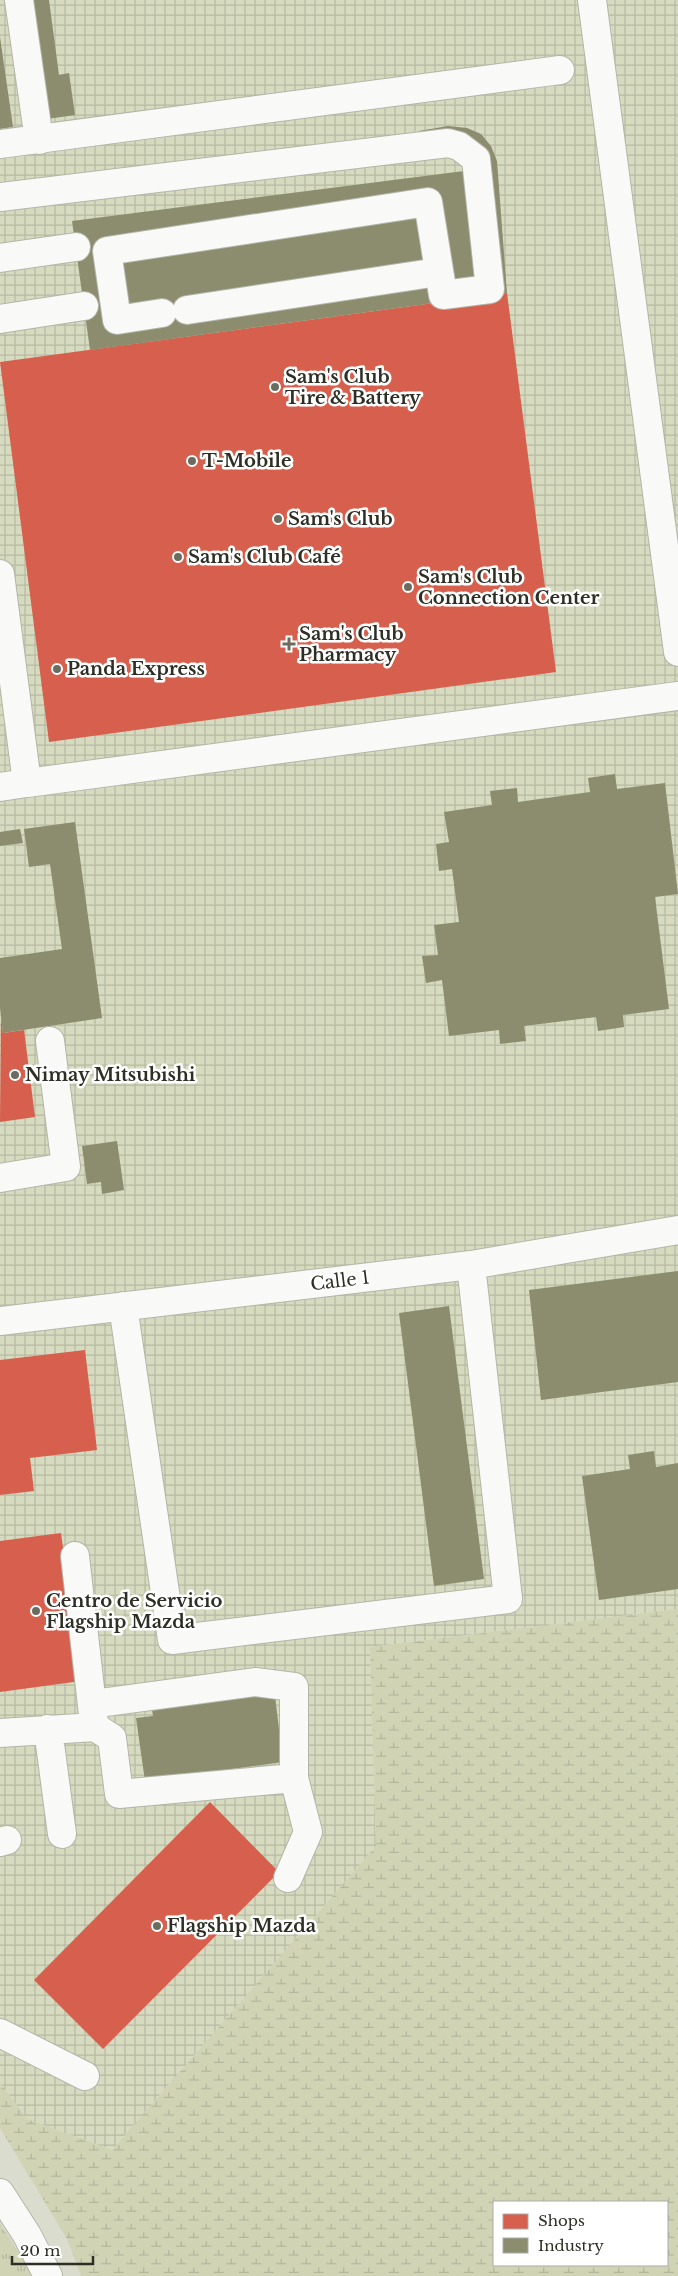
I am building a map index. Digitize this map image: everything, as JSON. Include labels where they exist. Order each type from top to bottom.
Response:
[{"type":"street","points":[[18,0],[39,140]]},
{"type":"street","points":[[592,0],[678,652]]},
{"type":"street","points":[[0,144],[560,70]]},
{"type":"street","points":[[0,197],[448,143],[459,146],[476,159],[490,289],[443,295],[428,202],[107,251],[117,320],[438,272]]},
{"type":"street","points":[[0,258],[76,247]]},
{"type":"street","points":[[0,319],[84,306]]},
{"type":"street","points":[[0,574],[26,783]]},
{"type":"street","points":[[0,787],[678,696]]},
{"type":"street","points":[[5,1171],[66,1167],[50,1040]]},
{"type":"street","name":"Calle 1","points":[[0,1321],[471,1265],[678,1230]]},
{"type":"street","points":[[123,1306],[172,1640],[508,1599],[471,1265]]},
{"type":"street","points":[[75,1556],[93,1715],[112,1738],[119,1794],[294,1778]]},
{"type":"street","points":[[0,1733],[48,1729],[93,1715],[255,1682],[294,1687],[294,1778],[308,1832],[288,1878]]},
{"type":"street","points":[[48,1729],[62,1834]]},
{"type":"street","points":[[0,2033],[85,2076]]},
{"type":"street","points":[[0,2193],[27,2235],[48,2276]]},
{"type":"shaded area","points":[[0,0],[678,0],[678,1609],[370,1647],[376,1846],[112,2150],[27,2119],[0,2083]]},
{"type":"green space","points":[[678,1609],[678,2276],[81,2276],[67,2239],[0,2128],[0,2083],[27,2119],[112,2150],[376,1846],[370,1647]]},
{"type":"green space","points":[[0,2223],[29,2269],[33,2276],[0,2276]]},
{"type":"building: Shops","name":"Sam's Club","points":[[507,293],[556,672],[49,742],[0,362]]},
{"type":"building: Shops","name":"Nimay Mitsubishi","points":[[1,1016],[3,1033],[24,1030],[35,1117],[0,1122]]},
{"type":"building: Shops","points":[[85,1350],[97,1450],[30,1458],[34,1491],[0,1495],[0,1360]]},
{"type":"building: Shops","name":"Centro de Servicio Flagship Mazda","points":[[61,1533],[81,1681],[0,1692],[0,1541]]},
{"type":"building: Shops","name":"Flagship Mazda","points":[[210,1802],[279,1872],[103,2049],[34,1980]]},
{"type":"building: Industry","points":[[24,0],[49,0],[59,75],[69,73],[75,115],[40,120]]},
{"type":"building: Industry","points":[[0,37],[13,127],[0,129]]},
{"type":"building: Industry","points":[[448,126],[467,128],[481,134],[491,146],[497,161],[507,293],[90,350],[72,221],[464,171],[460,160],[453,156],[425,159],[419,131]]},
{"type":"building: Industry","points":[[615,774],[617,789],[665,783],[678,894],[655,897],[669,1009],[623,1015],[624,1027],[598,1031],[596,1017],[524,1026],[526,1041],[500,1044],[499,1030],[449,1036],[442,980],[426,983],[422,956],[438,955],[434,925],[459,922],[452,869],[439,871],[436,844],[449,842],[444,812],[492,805],[490,791],[517,788],[518,802],[590,792],[588,778]]},
{"type":"building: Industry","points":[[75,822],[102,1018],[3,1033],[0,1008],[0,958],[62,949],[50,864],[29,867],[24,829]]},
{"type":"building: Industry","points":[[20,829],[23,843],[0,846],[0,832]]},
{"type":"building: Industry","points":[[117,1141],[124,1190],[102,1194],[101,1182],[87,1184],[82,1146]]},
{"type":"building: Industry","points":[[678,1271],[678,1382],[541,1400],[529,1290]]},
{"type":"building: Industry","points":[[449,1306],[484,1579],[434,1586],[399,1313]]},
{"type":"building: Industry","points":[[654,1451],[656,1467],[678,1463],[678,1589],[599,1600],[582,1476],[630,1469],[628,1455]]},
{"type":"building: Industry","points":[[274,1688],[283,1762],[145,1781],[136,1718],[153,1716],[151,1704]]},
{"type":"place","name":"Sam's Club Tire & Battery","points":[[275,387]]},
{"type":"place","name":"T-Mobile","points":[[192,461]]},
{"type":"place","name":"Sam's Club","points":[[278,519]]},
{"type":"place","name":"Sam's Club Café","points":[[178,557]]},
{"type":"place","name":"Sam's Club Connection Center","points":[[408,587]]},
{"type":"place","name":"Sam's Club Pharmacy","points":[[289,644]]},
{"type":"place","name":"Panda Express","points":[[57,669]]},
{"type":"place","name":"Nimay Mitsubishi","points":[[15,1075]]},
{"type":"place","name":"Centro de Servicio Flagship Mazda","points":[[36,1611]]},
{"type":"place","name":"Flagship Mazda","points":[[157,1926]]}]
